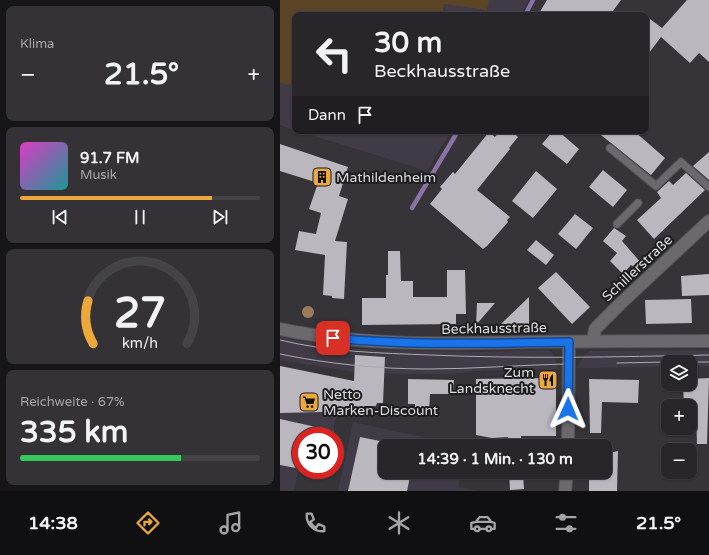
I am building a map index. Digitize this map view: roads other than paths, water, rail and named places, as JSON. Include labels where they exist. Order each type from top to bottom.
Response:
[{"type":"street","name":"Schillerstraße","points":[[593,342],[596,329],[620,304],[709,220]]},
{"type":"street","name":"Beckhausstraße","points":[[280,329],[333,338],[389,342],[467,343],[709,340]]},
{"type":"street","points":[[568,439],[569,342]]},
{"type":"street","points":[[565,491],[566,479]]},
{"type":"lane","points":[[610,148],[656,186],[681,162],[709,187]]},
{"type":"lane","points":[[617,224],[638,203]]},
{"type":"waterway","points":[[527,12],[533,0]]},
{"type":"waterway","points":[[412,208],[456,134]]},
{"type":"tram line","points":[[280,340],[317,347],[392,354],[500,357],[709,355]]},
{"type":"tram line","points":[[280,354],[317,361],[409,369],[565,364]]},
{"type":"tram line","points":[[617,363],[661,362]]},
{"type":"tram line","points":[[697,362],[709,362]]},
{"type":"place","name":"Mathildenheim","points":[[322,177]]},
{"type":"place","name":"Zum Landsknecht","points":[[548,380]]},
{"type":"place","name":"Netto Marken-Discount","points":[[309,402]]}]
